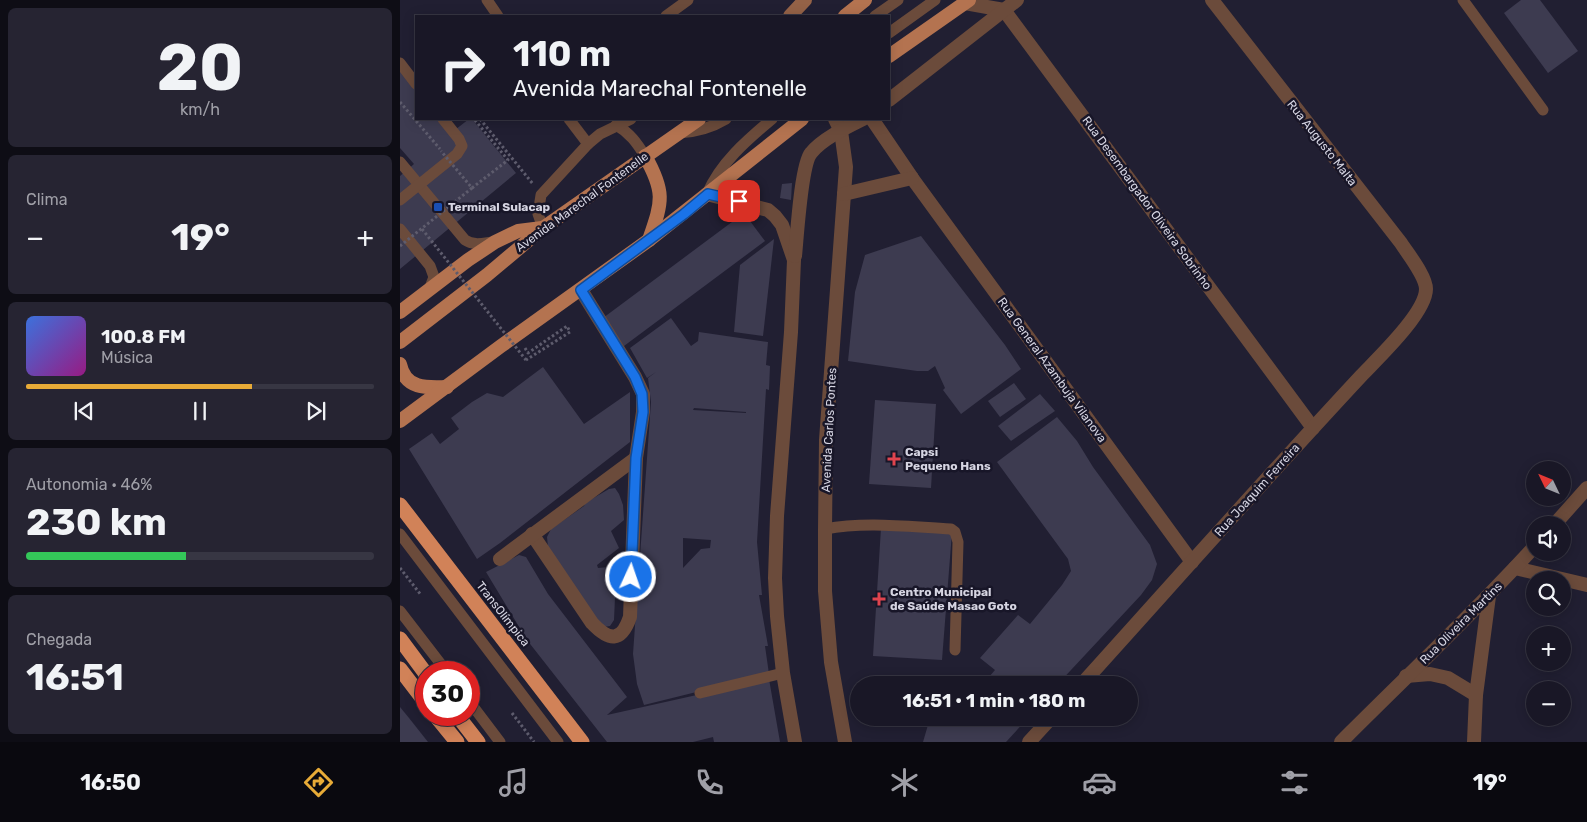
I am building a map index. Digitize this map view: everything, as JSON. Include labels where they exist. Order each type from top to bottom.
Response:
[{"type":"highway","name":"TransOlímpica","points":[[400,505],[582,742]]},
{"type":"highway","points":[[400,639],[416,661]]},
{"type":"highway","points":[[400,669],[415,689]]},
{"type":"highway","points":[[444,726],[457,742]]},
{"type":"highway","points":[[466,726],[478,742]]},
{"type":"main road","points":[[791,15],[805,0]]},
{"type":"main road","points":[[846,15],[865,0]]},
{"type":"main road","points":[[890,55],[967,2]]},
{"type":"main road","name":"Avenida Marechal Fontenelle","points":[[404,339],[543,228],[680,133],[692,120]]},
{"type":"main road","points":[[680,133],[698,120]]},
{"type":"main road","points":[[400,421],[517,334],[649,240],[801,120]]},
{"type":"main road","points":[[645,156],[654,173],[660,201],[660,208],[649,240]]},
{"type":"main road","points":[[400,312],[495,242],[518,231],[543,228]]},
{"type":"main road","points":[[400,360],[404,339]]},
{"type":"main road","points":[[400,364],[402,372],[409,381],[418,386],[430,388],[447,387]]},
{"type":"street","points":[[890,99],[1017,0]]},
{"type":"street","name":"Rua Augusto Malta","points":[[1212,0],[1400,243],[1422,276],[1426,290]]},
{"type":"street","points":[[967,2],[1004,10]]},
{"type":"street","name":"Rua Desembargador Oliveira Sobrinho","points":[[1004,10],[1313,428]]},
{"type":"street","points":[[795,742],[783,674],[777,616],[776,578],[777,516],[791,332],[794,260],[806,161],[812,151],[838,125],[859,120]]},
{"type":"street","name":"Rua General Azambuja Vilanova","points":[[873,120],[912,178],[1192,562]]},
{"type":"street","name":"Avenida Carlos Pontes","points":[[838,125],[846,167],[826,440],[825,591],[831,662],[845,742]]},
{"type":"street","points":[[844,194],[912,178]]},
{"type":"street","points":[[708,194],[768,210],[776,216],[782,225],[794,260]]},
{"type":"street","points":[[532,534],[592,623],[602,634],[611,638],[619,636],[626,628],[630,617],[636,458],[643,412],[642,394],[640,386],[606,328],[581,290]]},
{"type":"street","name":"Rua Joaquim Ferreira","points":[[1089,676],[1404,329],[1420,306],[1426,290]]},
{"type":"street","points":[[500,559],[636,458]]},
{"type":"street","points":[[1562,516],[1587,488]]},
{"type":"street","name":"Rua Oliveira Martins","points":[[1342,742],[1406,676],[1489,596],[1526,556]]},
{"type":"street","points":[[1515,568],[1587,585]]},
{"type":"street","points":[[1474,742],[1476,695],[1489,596]]},
{"type":"street","name":"Rua Oliveira Martins","points":[[1406,676],[1430,674],[1448,678],[1476,695]]},
{"type":"street","points":[[1029,742],[1044,726]]},
{"type":"lane","points":[[487,0],[497,15]]},
{"type":"lane","points":[[667,15],[688,0]]},
{"type":"lane","points":[[876,15],[898,0]]},
{"type":"lane","points":[[890,32],[936,0]]},
{"type":"lane","points":[[1463,0],[1543,110]]},
{"type":"lane","points":[[400,63],[415,83]]},
{"type":"lane","points":[[400,200],[458,154],[462,146],[459,139],[444,120]]},
{"type":"lane","points":[[570,120],[588,144]]},
{"type":"lane","points":[[543,228],[538,214],[541,195],[588,144],[600,134],[629,120]]},
{"type":"lane","points":[[680,133],[694,132],[712,127],[724,120]]},
{"type":"lane","points":[[708,194],[713,180],[722,168],[750,138],[771,120]]},
{"type":"lane","points":[[616,125],[636,141],[645,156]]},
{"type":"lane","points":[[400,162],[465,240],[470,244],[495,242]]},
{"type":"lane","points":[[400,229],[430,266],[434,277],[429,290]]},
{"type":"lane","points":[[825,529],[877,525],[951,529],[955,532],[958,542],[955,650]]},
{"type":"lane","points":[[400,534],[558,742]]},
{"type":"lane","points":[[400,612],[438,661]]},
{"type":"lane","points":[[700,693],[783,674]]},
{"type":"lane","points":[[480,716],[500,742]]},
{"type":"path","points":[[400,102],[472,188]]},
{"type":"path","points":[[400,246],[508,160],[475,120]]},
{"type":"path","points":[[481,120],[541,195]]},
{"type":"path","points":[[422,229],[526,360],[570,332],[567,326],[528,353],[517,334]]},
{"type":"path","points":[[400,568],[421,595]]},
{"type":"path","points":[[512,713],[534,742]]},
{"type":"building","points":[[1521,0],[1540,0],[1578,51],[1548,73],[1504,13]]},
{"type":"building","name":"Terminal Sulacap","points":[[400,70],[415,89],[415,120],[441,120],[451,133],[468,120],[473,120],[516,173],[400,269],[400,176],[414,164],[400,148]]},
{"type":"building","points":[[792,183],[791,200],[780,198],[782,184]]},
{"type":"building","points":[[744,213],[765,241],[624,346],[603,318]]},
{"type":"building","points":[[921,236],[1005,345],[1021,369],[961,414],[943,390],[945,388],[935,366],[928,371],[917,371],[848,361],[855,292],[865,255]]},
{"type":"building","points":[[774,239],[763,336],[734,332],[740,265]]},
{"type":"building","points":[[671,318],[691,346],[698,341],[699,332],[768,342],[766,365],[770,366],[769,390],[766,389],[757,542],[762,595],[759,595],[768,646],[765,646],[769,674],[644,705],[637,684],[633,654],[651,402],[648,378],[656,372],[647,378],[630,348]],"holes":[[[694,408],[746,412],[746,413],[693,410]],[[683,538],[711,540],[710,548],[701,549],[683,568]]]},
{"type":"building","points":[[543,367],[584,424],[630,392],[630,442],[477,559],[409,449],[432,433],[440,444],[459,429],[451,418],[472,402],[487,393],[503,397]]},
{"type":"building","points":[[1014,383],[1026,399],[1000,417],[988,401]]},
{"type":"building","points":[[1040,394],[1055,411],[1011,441],[998,426]]},
{"type":"building","points":[[875,400],[936,404],[931,488],[869,484]]},
{"type":"building","points":[[1057,417],[1077,441],[1093,467],[1150,545],[1157,564],[1152,580],[1141,595],[1065,676],[990,676],[995,670],[980,658],[1018,615],[1030,624],[1071,571],[1068,559],[997,462]]},
{"type":"building","points":[[615,488],[623,505],[624,520],[611,531],[619,548],[597,565],[598,568],[620,566],[619,574],[616,575],[614,620],[610,626],[604,627],[597,626],[548,547],[547,537],[551,529],[584,506],[585,503],[609,489]]},
{"type":"building","points":[[881,528],[952,532],[942,660],[873,656]]},
{"type":"building","points":[[519,555],[526,557],[548,594],[627,697],[607,715],[769,679],[780,742],[714,742],[713,737],[693,742],[607,742],[527,640],[486,572]]},
{"type":"building","points":[[400,707],[428,742],[400,742]]},
{"type":"building","points":[[928,726],[1021,726],[1006,742],[923,742]]},
{"type":"place","name":"Terminal Sulacap","points":[[438,207]]},
{"type":"place","name":"Capsi Pequeno Hans","points":[[894,459]]},
{"type":"place","name":"Centro Municipal de Saúde Masao Goto","points":[[879,599]]},
{"type":"route","points":[[631,577],[636,458],[643,412],[642,394],[635,377],[581,290],[708,194],[739,201]]}]
